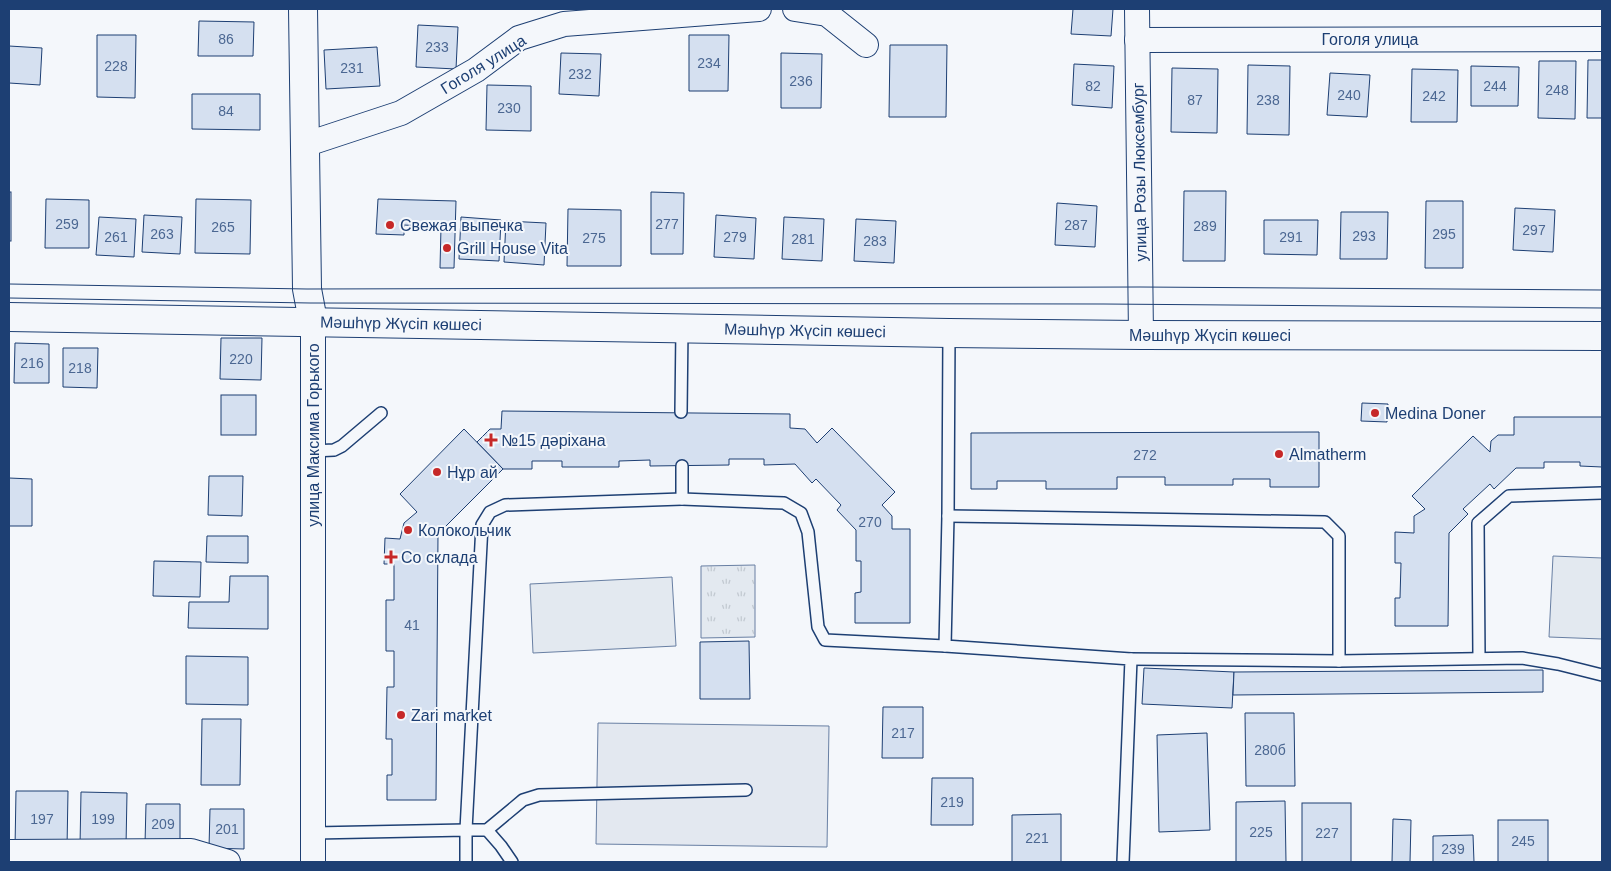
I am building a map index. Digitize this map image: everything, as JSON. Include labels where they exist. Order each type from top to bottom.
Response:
[{"type":"street","name":"улица Максима Горького","points":[[303,9],[307,289],[313,321],[313,862]]},
{"type":"street","name":"Гоголя улица","points":[[304,145],[401,113],[476,70],[519,38],[564,24],[759,9]]},
{"type":"street","points":[[795,9],[827,14],[866,45]]},
{"type":"street","name":"улица Розы Люксембург","points":[[1137,9],[1142,335]]},
{"type":"street","name":"Гоголя улица","points":[[1137,40],[1602,39]]},
{"type":"street","name":"Мәшһүр Жүсіп көшесі","points":[[9,317],[949,333],[1602,336]]},
{"type":"street","points":[[9,852],[191,851],[228,862]]},
{"type":"lane","points":[[681,412],[682,328]]},
{"type":"lane","points":[[945,646],[949,333]]},
{"type":"lane","points":[[313,451],[334,450],[342,446],[381,413]]},
{"type":"lane","points":[[682,466],[682,499]]},
{"type":"lane","points":[[1480,658],[1478,524],[1509,496],[1602,494]]},
{"type":"lane","points":[[466,862],[466,830],[482,525],[490,512],[505,505],[682,499],[784,503],[801,513],[808,532],[818,627],[825,640],[1131,659],[1339,661],[1522,658],[1602,674]]},
{"type":"lane","points":[[948,516],[1325,522],[1339,536],[1339,661]]},
{"type":"lane","points":[[1123,862],[1131,659]]},
{"type":"lane","points":[[314,833],[487,830],[523,800],[539,794],[746,790]]},
{"type":"lane","points":[[487,830],[502,846],[512,862]]},
{"type":"green space","points":[[1553,556],[1602,558],[1602,639],[1549,637]]},
{"type":"green space","points":[[755,565],[755,637],[701,638],[701,566]]},
{"type":"green space","points":[[672,577],[676,646],[533,653],[530,584]]},
{"type":"shaded area","points":[[598,723],[829,726],[827,847],[596,844]]},
{"type":"building","points":[[1073,9],[1113,9],[1111,36],[1071,34]]},
{"type":"building","points":[[199,21],[254,22],[253,56],[198,56]]},
{"type":"building","points":[[418,25],[458,27],[456,69],[416,67]]},
{"type":"building","points":[[97,35],[136,35],[135,98],[97,97]]},
{"type":"building","points":[[689,35],[729,35],[728,91],[689,91]]},
{"type":"building","points":[[890,45],[947,45],[946,117],[889,117]]},
{"type":"building","points":[[9,46],[42,48],[40,85],[9,83]]},
{"type":"building","points":[[377,47],[380,86],[326,89],[324,50]]},
{"type":"building","points":[[561,53],[601,54],[599,96],[559,94]]},
{"type":"building","points":[[781,53],[822,54],[821,108],[781,108]]},
{"type":"building","points":[[1588,60],[1602,60],[1602,118],[1587,118]]},
{"type":"building","points":[[1539,61],[1576,61],[1575,119],[1538,118]]},
{"type":"building","points":[[1074,64],[1114,66],[1112,108],[1072,105]]},
{"type":"building","points":[[1248,65],[1290,66],[1289,135],[1247,134]]},
{"type":"building","points":[[1471,66],[1519,67],[1518,106],[1471,106]]},
{"type":"building","points":[[1172,68],[1218,69],[1217,133],[1171,132]]},
{"type":"building","points":[[1412,69],[1458,70],[1457,122],[1411,122]]},
{"type":"building","points":[[1330,73],[1370,75],[1367,117],[1327,115]]},
{"type":"building","points":[[487,85],[531,86],[531,131],[486,130]]},
{"type":"building","points":[[192,94],[260,94],[260,130],[192,129]]},
{"type":"building","points":[[1184,191],[1226,191],[1225,261],[1183,261]]},
{"type":"building","points":[[9,192],[11,192],[11,241],[9,241]]},
{"type":"building","points":[[651,192],[684,193],[683,254],[651,254]]},
{"type":"building","points":[[46,199],[89,200],[89,248],[45,248]]},
{"type":"building","points":[[196,199],[251,200],[250,254],[195,253]]},
{"type":"building","points":[[378,199],[456,201],[454,268],[440,268],[441,227],[404,225],[404,235],[376,234]]},
{"type":"building","points":[[1426,201],[1463,201],[1463,268],[1425,268]]},
{"type":"building","points":[[1057,203],[1097,206],[1095,247],[1055,245]]},
{"type":"building","points":[[1515,208],[1555,210],[1553,252],[1513,250]]},
{"type":"building","points":[[568,209],[621,210],[621,266],[567,266]]},
{"type":"building","points":[[1341,212],[1388,212],[1387,259],[1340,259]]},
{"type":"building","points":[[144,215],[182,217],[180,254],[142,252]]},
{"type":"building","points":[[716,215],[756,218],[754,259],[714,257]]},
{"type":"building","points":[[99,217],[136,219],[134,257],[96,255]]},
{"type":"building","points":[[461,217],[501,220],[499,261],[459,259]]},
{"type":"building","points":[[784,217],[824,219],[822,261],[782,259]]},
{"type":"building","points":[[856,219],[896,221],[894,263],[854,261]]},
{"type":"building","points":[[1264,220],[1318,220],[1317,255],[1264,254]]},
{"type":"building","points":[[506,221],[546,223],[544,265],[504,262]]},
{"type":"building","points":[[221,338],[262,338],[261,380],[220,379]]},
{"type":"building","points":[[15,343],[49,344],[49,383],[14,383]]},
{"type":"building","points":[[63,348],[98,348],[97,388],[63,387]]},
{"type":"building","points":[[221,395],[256,395],[256,435],[221,435]]},
{"type":"building","points":[[1362,403],[1388,404],[1387,422],[1361,421]]},
{"type":"building","points":[[502,411],[790,414],[790,428],[805,429],[817,443],[832,428],[895,492],[882,505],[892,516],[892,529],[910,529],[910,623],[855,623],[855,593],[861,592],[861,561],[856,561],[856,530],[837,510],[841,505],[816,479],[812,483],[795,464],[764,465],[764,459],[729,459],[729,465],[650,466],[650,460],[619,461],[619,467],[562,467],[562,461],[532,461],[532,469],[503,469],[477,442],[490,429],[501,429]]},
{"type":"building","points":[[1514,417],[1602,417],[1602,467],[1580,466],[1580,462],[1544,462],[1544,468],[1516,468],[1494,489],[1490,484],[1463,509],[1468,514],[1449,533],[1448,626],[1395,626],[1395,598],[1400,598],[1401,563],[1395,563],[1395,532],[1414,533],[1414,516],[1425,509],[1412,496],[1473,436],[1490,452],[1491,441],[1498,435],[1514,435]]},
{"type":"building","points":[[464,429],[503,469],[438,534],[436,800],[387,800],[387,775],[392,775],[392,739],[386,739],[387,687],[394,687],[394,651],[386,651],[386,600],[394,600],[394,564],[384,564],[385,538],[400,539],[404,523],[417,512],[400,494]]},
{"type":"building","points":[[1319,432],[1319,487],[1270,487],[1270,479],[1233,479],[1233,485],[1165,485],[1165,477],[1117,477],[1117,489],[1046,489],[1046,481],[997,481],[997,489],[971,489],[971,433]]},
{"type":"building","points":[[209,476],[243,476],[242,516],[208,515]]},
{"type":"building","points":[[9,478],[32,479],[32,526],[9,526]]},
{"type":"building","points":[[207,536],[248,536],[248,563],[206,562]]},
{"type":"building","points":[[154,561],[201,562],[200,597],[153,596]]},
{"type":"building","points":[[230,576],[268,576],[268,629],[188,628],[189,602],[229,602]]},
{"type":"building","points":[[749,641],[750,699],[700,699],[700,642]]},
{"type":"building","points":[[186,656],[248,657],[248,705],[186,704]]},
{"type":"building","points":[[1144,668],[1234,672],[1232,708],[1142,704]]},
{"type":"building","points":[[1543,670],[1543,692],[1233,695],[1234,672]]},
{"type":"building","points":[[883,707],[923,707],[923,758],[882,758]]},
{"type":"building","points":[[1245,713],[1294,713],[1295,786],[1246,786]]},
{"type":"building","points":[[202,719],[241,719],[240,785],[201,785]]},
{"type":"building","points":[[1207,733],[1210,830],[1159,832],[1157,735]]},
{"type":"building","points":[[932,778],[973,778],[973,825],[931,825]]},
{"type":"building","points":[[16,791],[68,791],[67,848],[15,848]]},
{"type":"building","points":[[81,792],[127,793],[126,846],[80,846]]},
{"type":"building","points":[[1285,801],[1286,862],[1236,862],[1236,802]]},
{"type":"building","points":[[1302,803],[1351,803],[1351,862],[1302,862]]},
{"type":"building","points":[[146,804],[180,804],[180,844],[145,844]]},
{"type":"building","points":[[210,809],[244,809],[244,849],[209,848]]},
{"type":"building","points":[[1061,814],[1061,862],[1012,862],[1012,815]]},
{"type":"building","points":[[1393,819],[1411,820],[1410,862],[1392,862]]},
{"type":"building","points":[[1498,820],[1548,820],[1548,862],[1498,862]]},
{"type":"building","points":[[1473,835],[1474,862],[1433,862],[1433,836]]},
{"type":"tram line","points":[[9,284],[307,289],[1140,287],[1602,290]]},
{"type":"tram line","points":[[9,298],[310,303],[1104,304],[1602,308]]},
{"type":"place","name":"Свежая выпечка","points":[[390,225]]},
{"type":"place","name":"Grill House Vita","points":[[447,248]]},
{"type":"place","name":"Medina Doner","points":[[1375,413]]},
{"type":"place","name":"№15 дәріхана","points":[[491,440]]},
{"type":"place","name":"Almatherm","points":[[1279,454]]},
{"type":"place","name":"Нұр ай","points":[[437,472]]},
{"type":"place","name":"Колокольчик","points":[[408,530]]},
{"type":"place","name":"Со склада","points":[[391,557]]},
{"type":"place","name":"Zari market","points":[[401,715]]}]
